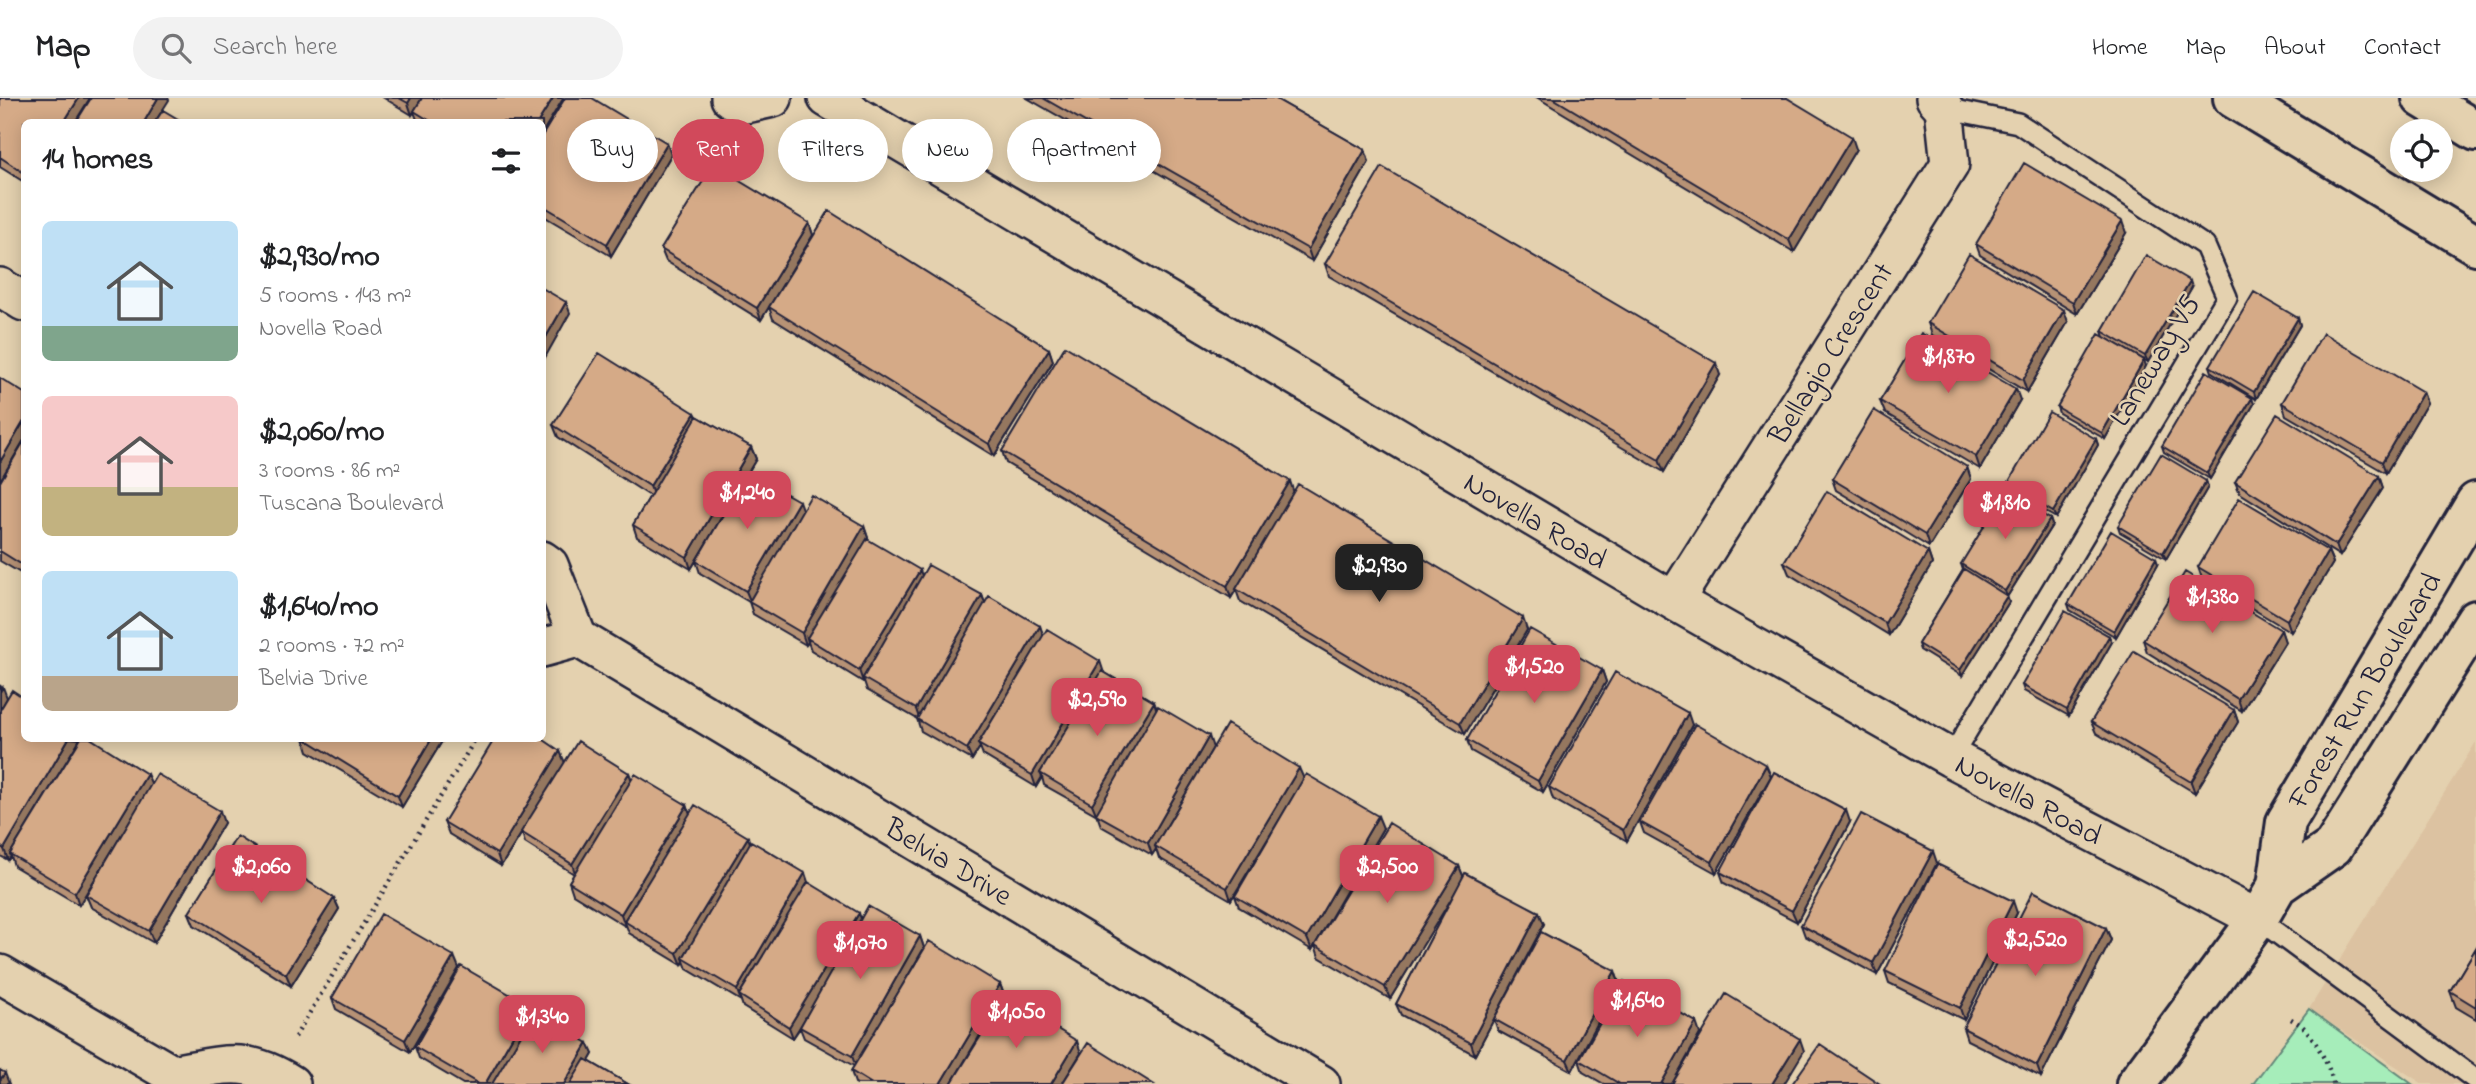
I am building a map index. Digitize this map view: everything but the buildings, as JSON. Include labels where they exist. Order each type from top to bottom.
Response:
[{"type":"street","points":[[730,98],[741,105],[773,98]]},
{"type":"street","name":"Novella Road","points":[[827,98],[1674,601],[1951,758],[2258,919]]},
{"type":"street","points":[[2232,98],[2476,245]]},
{"type":"street","points":[[2422,98],[2476,131]]},
{"type":"street","name":"Bellagio Crescent","points":[[1674,601],[1950,164],[1940,103]]},
{"type":"street","points":[[0,288],[21,300]]},
{"type":"street","name":"Forest Run Boulevard","points":[[2136,1084],[2258,919],[2277,886],[2286,822],[2476,502]]},
{"type":"street","points":[[546,563],[578,638],[546,647]]},
{"type":"street","name":"Forest Run Boulevard","points":[[2277,886],[2333,846],[2476,620]]},
{"type":"street","name":"Belvia Drive","points":[[578,638],[1321,1084]]},
{"type":"street","points":[[0,974],[174,1079],[236,1063],[282,1078]]},
{"type":"lane","name":"Laneway V5","points":[[1940,103],[2018,123],[2206,246],[2227,297],[1951,758]]},
{"type":"lane","points":[[2258,919],[2476,1080]]},
{"type":"path","points":[[282,1078],[473,742]]},
{"type":"path","points":[[2291,1019],[2305,1028],[2318,1047],[2333,1078],[2333,1084]]},
{"type":"shaded area","points":[[2476,742],[2476,1084],[2423,1084],[2309,1009]]},
{"type":"green space","points":[[2309,1009],[2412,1084],[2253,1084]]}]
